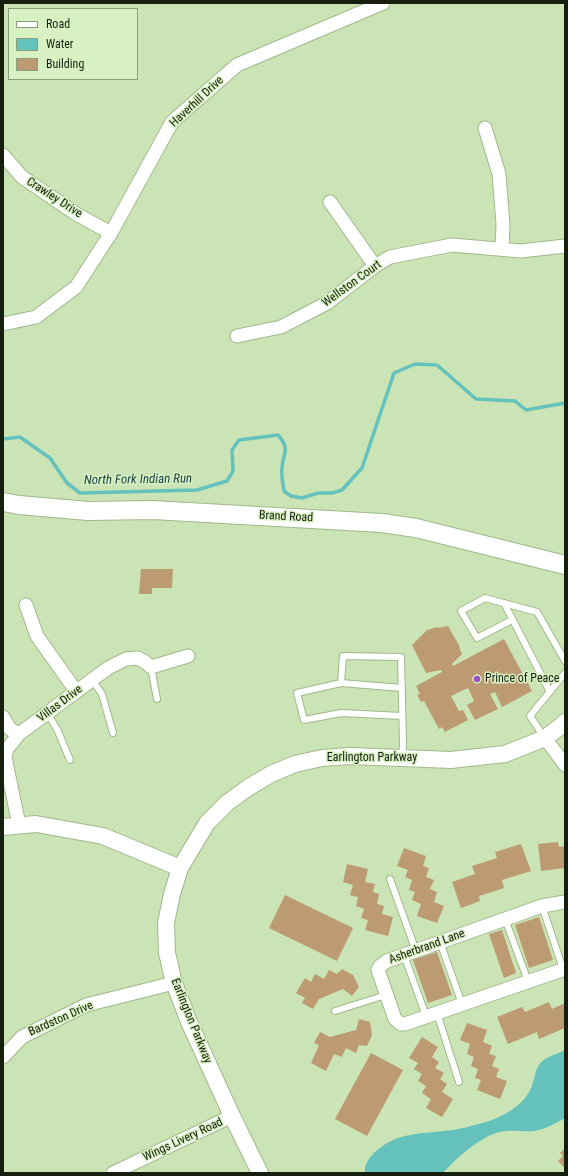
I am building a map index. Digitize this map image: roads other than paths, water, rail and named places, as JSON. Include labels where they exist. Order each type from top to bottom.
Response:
[{"type":"main road","name":"Brand Road","points":[[3,502],[19,505],[88,511],[153,510],[382,523],[416,528],[565,565]]},
{"type":"street","name":"Haverhill Drive","points":[[3,324],[36,317],[76,287],[111,233],[172,122],[237,65],[383,3]]},
{"type":"street","points":[[485,128],[499,174],[503,224],[502,249]]},
{"type":"street","name":"Crawley Drive","points":[[3,155],[22,177],[78,215],[111,233]]},
{"type":"street","points":[[330,202],[375,266]]},
{"type":"street","name":"Wellston Court","points":[[237,336],[281,327],[327,303],[375,266],[390,257],[452,245],[521,251],[565,246]]},
{"type":"street","points":[[26,605],[37,636],[76,691]]},
{"type":"street","points":[[151,667],[188,656]]},
{"type":"street","name":"Villas Drive","points":[[11,826],[5,757],[7,749],[19,734],[108,668],[126,659],[138,658],[151,667]]},
{"type":"street","points":[[3,717],[10,729],[19,734]]},
{"type":"street","name":"Earlington Parkway","points":[[260,1173],[192,1029],[174,983],[167,953],[166,924],[172,894],[180,868],[207,823],[227,803],[249,787],[271,774],[295,764],[322,758],[350,756],[451,760],[505,754],[545,738],[564,727]]},
{"type":"street","points":[[545,738],[565,765]]},
{"type":"street","points":[[11,826],[36,824],[103,836],[180,868]]},
{"type":"street","name":"Asherbrand Lane","points":[[564,969],[405,1024],[398,1022],[395,1019],[378,970],[383,963],[440,942],[542,906],[565,902]]},
{"type":"street","name":"Bardston Drive","points":[[3,1057],[22,1037],[86,1005],[174,983]]},
{"type":"street","name":"Wings Livery Road","points":[[112,1173],[232,1116]]},
{"type":"lane","points":[[512,620],[477,638],[461,611],[484,598],[537,612],[565,661]]},
{"type":"lane","points":[[504,603],[550,692]]},
{"type":"lane","points":[[341,683],[343,656],[401,657],[402,758]]},
{"type":"lane","points":[[151,667],[157,699]]},
{"type":"lane","points":[[545,738],[530,716],[565,673]]},
{"type":"lane","points":[[92,680],[102,694],[113,733]]},
{"type":"lane","points":[[402,688],[341,683],[297,693],[304,720],[341,713],[402,716]]},
{"type":"lane","points":[[47,713],[57,729],[70,760]]},
{"type":"lane","points":[[390,879],[410,953],[431,1014],[459,1082]]},
{"type":"lane","points":[[542,906],[564,969]]},
{"type":"lane","points":[[505,919],[528,981]]},
{"type":"lane","points":[[440,942],[462,1004]]},
{"type":"lane","points":[[335,1011],[386,995]]},
{"type":"water","points":[[565,1050],[565,1118],[550,1126],[538,1130],[500,1132],[484,1138],[476,1143],[443,1173],[365,1173],[367,1161],[375,1152],[391,1141],[407,1136],[459,1129],[493,1120],[506,1114],[518,1105],[528,1094],[536,1070],[541,1062]]},
{"type":"waterway","name":"North Fork Indian Run","points":[[3,439],[20,437],[50,458],[67,483],[80,493],[197,490],[227,481],[233,471],[232,450],[239,440],[278,435],[285,448],[282,471],[284,491],[291,496],[302,498],[318,493],[332,493],[342,490],[362,468],[394,373],[415,364],[437,365],[476,399],[515,401],[526,410],[565,403]]},
{"type":"place","name":"Prince of Peace","points":[[477,679]]}]
